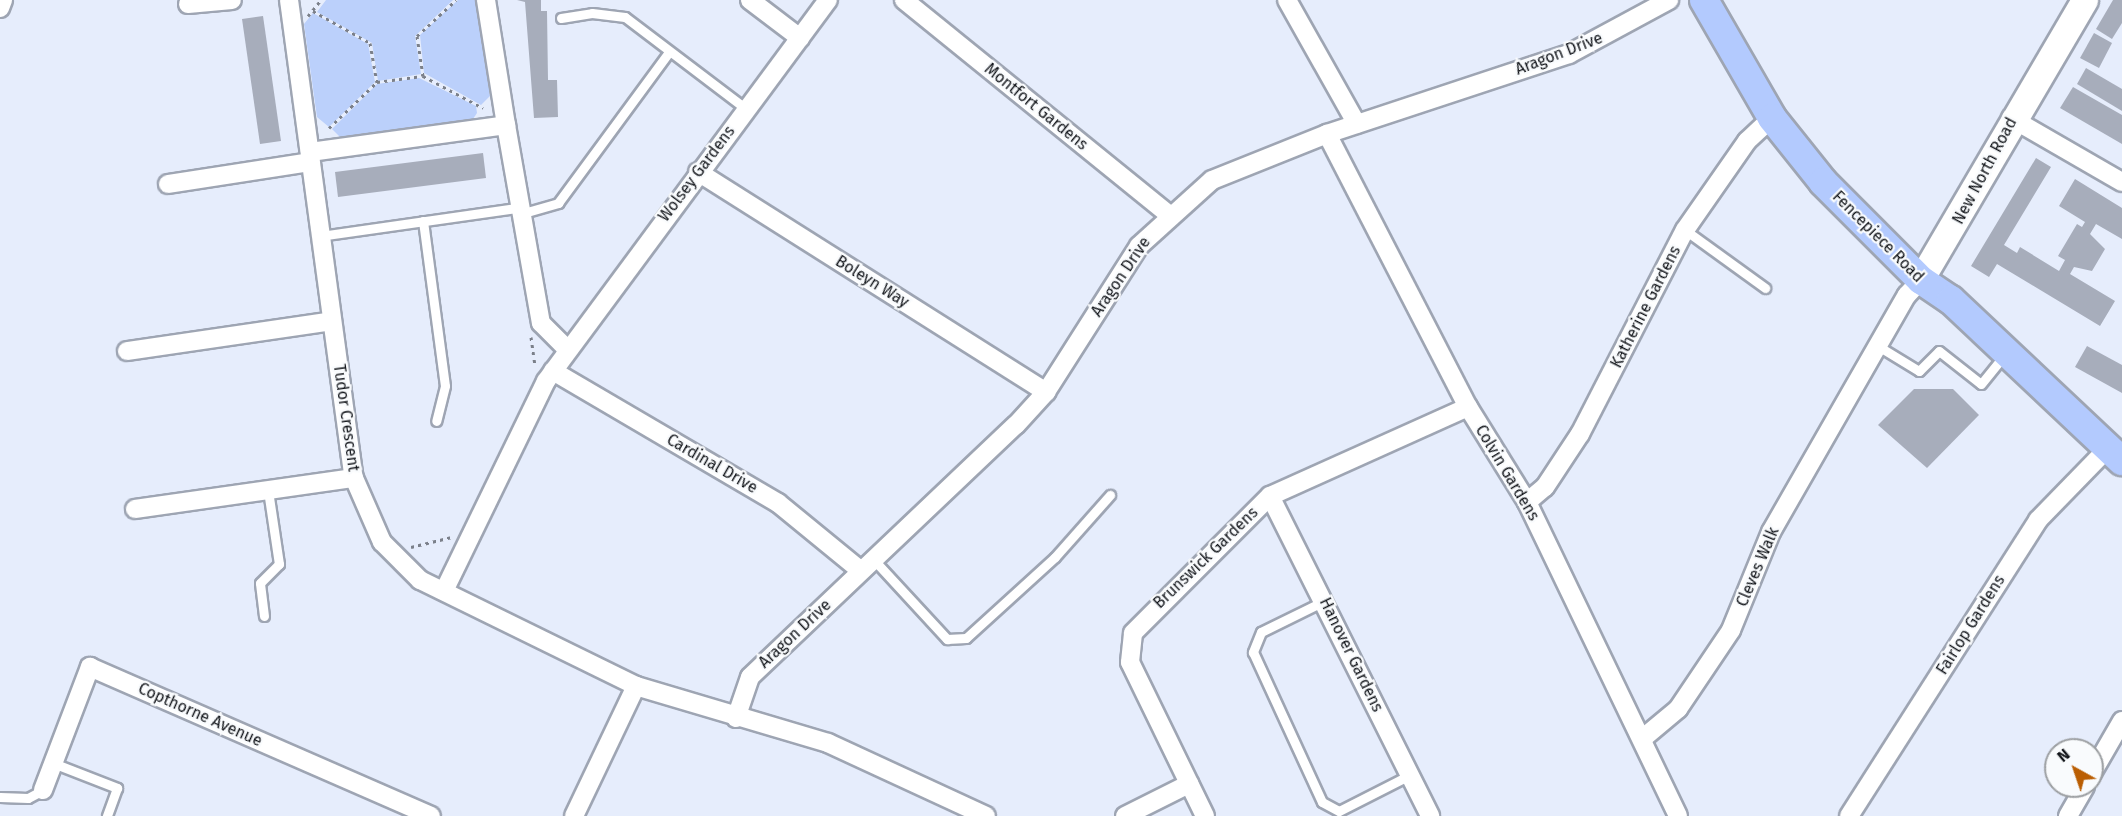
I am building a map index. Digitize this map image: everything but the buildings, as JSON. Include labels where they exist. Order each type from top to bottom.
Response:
[{"type":"main road","name":"Fencepiece Road","points":[[1709,2],[1772,117],[1823,182],[1921,280],[1951,300],[2115,454]]},
{"type":"street","points":[[0,8],[3,0]]},
{"type":"street","points":[[188,4],[232,0]]},
{"type":"street","name":"Tudor Crescent","points":[[289,0],[354,478],[374,528],[393,554],[420,580],[636,686],[736,718],[828,743],[986,816]]},
{"type":"street","points":[[486,0],[517,211],[542,323],[568,350]]},
{"type":"street","points":[[750,0],[800,38]]},
{"type":"street","name":"Wolsey Gardens","points":[[444,591],[550,376],[698,172],[828,0]]},
{"type":"street","name":"Montfort Gardens","points":[[904,0],[1168,214]]},
{"type":"street","points":[[1287,0],[1357,124]]},
{"type":"street","name":"Aragon Drive","points":[[736,718],[750,677],[1046,392],[1139,246],[1168,214],[1212,180],[1327,134],[1569,54],[1669,0]]},
{"type":"street","name":"New North Road","points":[[1921,280],[2011,118],[2039,83],[2085,0]]},
{"type":"street","name":"Katherine Gardens","points":[[1527,502],[1545,487],[1580,434],[1685,230],[1747,141],[1772,117]]},
{"type":"street","points":[[2011,118],[2122,182]]},
{"type":"street","points":[[168,184],[310,157],[506,125]]},
{"type":"street","name":"Colvin Gardens","points":[[1327,134],[1468,407],[1527,502],[1678,816]]},
{"type":"street","name":"Boleyn Way","points":[[698,172],[1046,392]]},
{"type":"street","name":"Cleves Walk","points":[[1642,739],[1678,709],[1731,630],[1771,532],[1878,346],[1921,280]]},
{"type":"street","points":[[127,351],[332,321]]},
{"type":"street","name":"Cardinal Drive","points":[[550,376],[778,503],[867,566]]},
{"type":"street","name":"Brunswick Gardens","points":[[1205,816],[1130,662],[1133,633],[1269,496],[1468,407]]},
{"type":"street","name":"Fairlop Gardens","points":[[1849,816],[2038,520],[2115,454]]},
{"type":"street","points":[[135,509],[354,478]]},
{"type":"street","name":"Hanover Gardens","points":[[1269,496],[1324,601],[1430,816]]},
{"type":"street","name":"Copthorne Avenue","points":[[43,790],[90,667],[430,816]]},
{"type":"street","points":[[574,816],[636,686]]},
{"type":"street","points":[[2104,752],[2122,721]]},
{"type":"street","points":[[1125,816],[1190,784]]},
{"type":"street","points":[[2068,816],[2078,798]]},
{"type":"lane","points":[[561,18],[602,13],[625,17],[746,109]]},
{"type":"lane","points":[[320,236],[558,204],[669,52]]},
{"type":"lane","points":[[423,221],[446,386],[436,421]]},
{"type":"lane","points":[[1685,230],[1766,288]]},
{"type":"lane","points":[[1878,346],[1919,371],[1939,351],[1981,384],[2005,353]]},
{"type":"lane","points":[[264,616],[260,583],[279,564],[268,490]]},
{"type":"lane","points":[[867,566],[947,639],[966,638],[1054,557],[1110,495]]},
{"type":"lane","points":[[1324,601],[1261,632],[1253,652],[1322,802],[1339,811],[1410,775]]},
{"type":"lane","points":[[53,763],[117,788],[107,816]]},
{"type":"lane","points":[[0,797],[28,798],[43,790]]},
{"type":"path","points":[[302,25],[321,0]]},
{"type":"path","points":[[423,76],[417,36],[456,0]]},
{"type":"path","points":[[312,11],[370,43],[377,82]]},
{"type":"path","points":[[329,128],[377,82],[423,76],[483,108]]},
{"type":"path","points":[[478,115],[488,102]]},
{"type":"path","points":[[322,123],[335,134]]},
{"type":"path","points":[[542,323],[530,329],[536,371],[550,376]]},
{"type":"path","points":[[393,554],[455,537],[468,543]]},
{"type":"shaded area","points":[[326,0],[453,0],[415,36],[421,74],[378,81],[372,43],[317,12]]},
{"type":"shaded area","points":[[458,0],[477,0],[490,96],[481,105],[424,73],[420,35]]},
{"type":"shaded area","points":[[313,13],[368,44],[375,82],[329,127],[317,117],[304,24]]},
{"type":"shaded area","points":[[419,78],[476,106],[477,113],[473,119],[340,137],[332,129],[377,84]]}]
